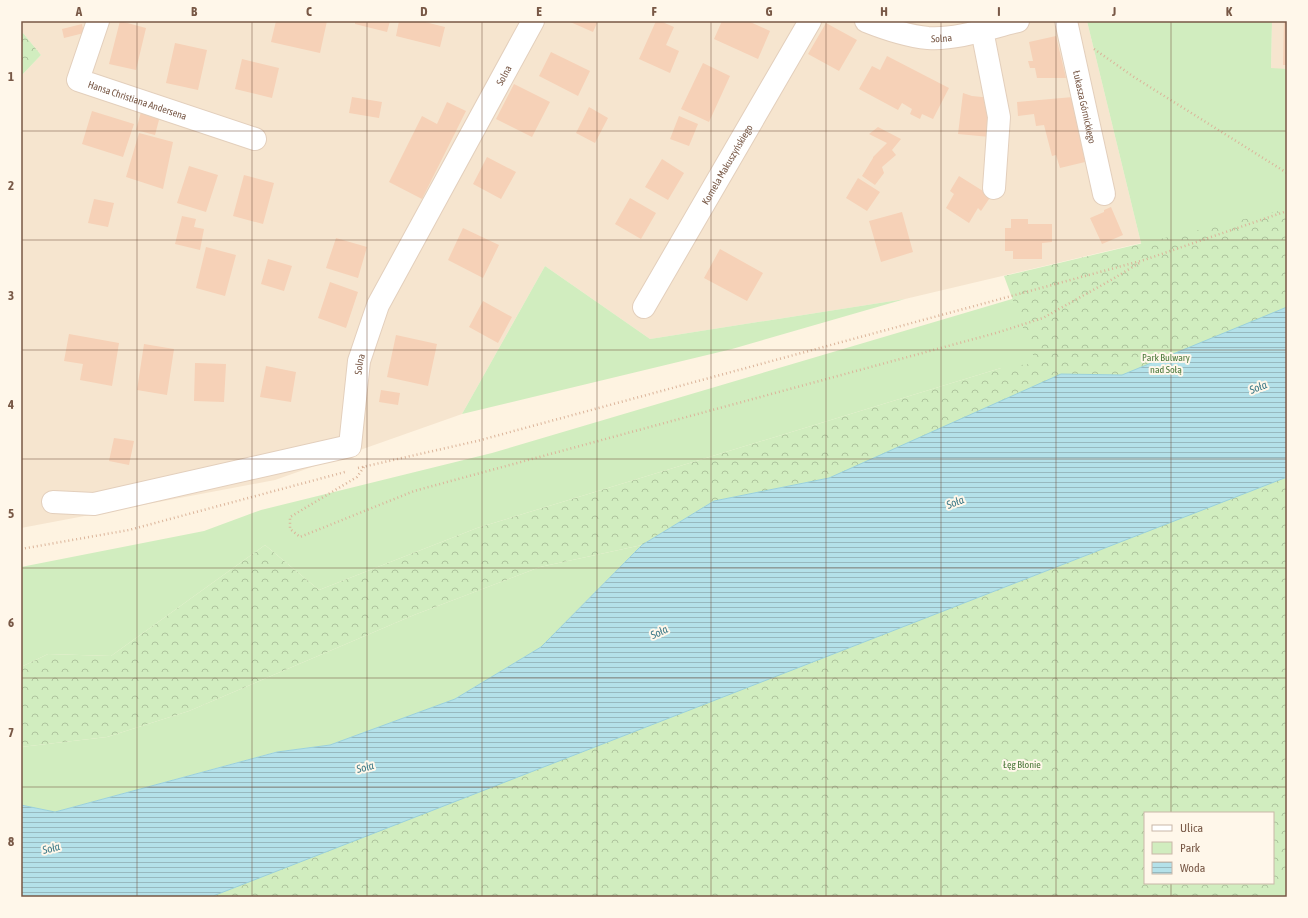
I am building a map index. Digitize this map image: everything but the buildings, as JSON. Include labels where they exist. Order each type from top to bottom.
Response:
[{"type":"street","name":"Hansa Christiana Andersena","points":[[98,21],[78,80],[255,139]]},
{"type":"street","name":"Solna","points":[[53,502],[94,504],[350,446],[359,361],[378,305],[533,21]]},
{"type":"street","name":"Kornela Makuszyńskiego","points":[[644,307],[810,21]]},
{"type":"street","name":"Solna","points":[[866,21],[907,35],[929,38],[958,36],[1018,21]]},
{"type":"street","name":"Łukasza Górnickiego","points":[[1066,25],[1104,194]]},
{"type":"street","points":[[982,30],[999,117],[994,188]]},
{"type":"path","points":[[1066,25],[1134,76],[1287,173]]},
{"type":"path","points":[[357,468],[477,442],[1144,260],[1287,211]]},
{"type":"path","points":[[365,466],[357,478],[290,517],[290,529],[300,537],[414,491],[996,333],[1043,318],[1144,260]]},
{"type":"path","points":[[21,549],[129,530],[350,470]]},
{"type":"shaded area","points":[[21,21],[1087,21],[1141,243],[905,299],[650,339],[545,266],[462,414],[275,480],[21,528],[21,76],[41,55],[23,33],[21,34]]},
{"type":"shaded area","points":[[1272,21],[1287,21],[1287,69],[1271,69]]},
{"type":"green space","points":[[1087,21],[1272,21],[1271,68],[1287,69],[1287,307],[1122,375],[1001,368],[477,528],[319,590],[265,545],[111,656],[48,654],[21,667],[21,567],[204,531],[261,510],[492,453],[1147,259],[1141,243]]},
{"type":"green space","points":[[23,33],[41,55],[21,76],[21,34]]},
{"type":"green space","points":[[1287,209],[1287,873],[1274,883],[1274,812],[1144,812],[1144,884],[1273,884],[1257,897],[209,897],[1105,548],[829,478],[714,501],[642,545],[540,567],[414,615],[189,711],[107,737],[21,747],[21,667],[48,654],[111,656],[265,545],[319,590],[477,528],[1001,368],[1036,363],[1004,276]]},
{"type":"green space","points":[[545,266],[650,339],[905,299],[732,349],[462,414]]},
{"type":"green space","points":[[642,545],[541,647],[455,699],[330,745],[276,752],[55,812],[21,805],[21,747],[107,737],[189,711],[414,615],[540,567]]},
{"type":"green space","points":[[1287,872],[1287,897],[1256,897],[1274,884]]},
{"type":"water","name":"Soła","points":[[1287,307],[1287,477],[213,896],[21,897],[21,805],[55,812],[277,752],[330,745],[455,699],[541,647],[642,545],[714,501],[829,478],[1061,374],[1122,375]]},
{"type":"park label","name":"Park Bulwary nad Sołą","points":[[1166,362]]},
{"type":"park label","name":"Łęg Błonie","points":[[1022,764]]}]
